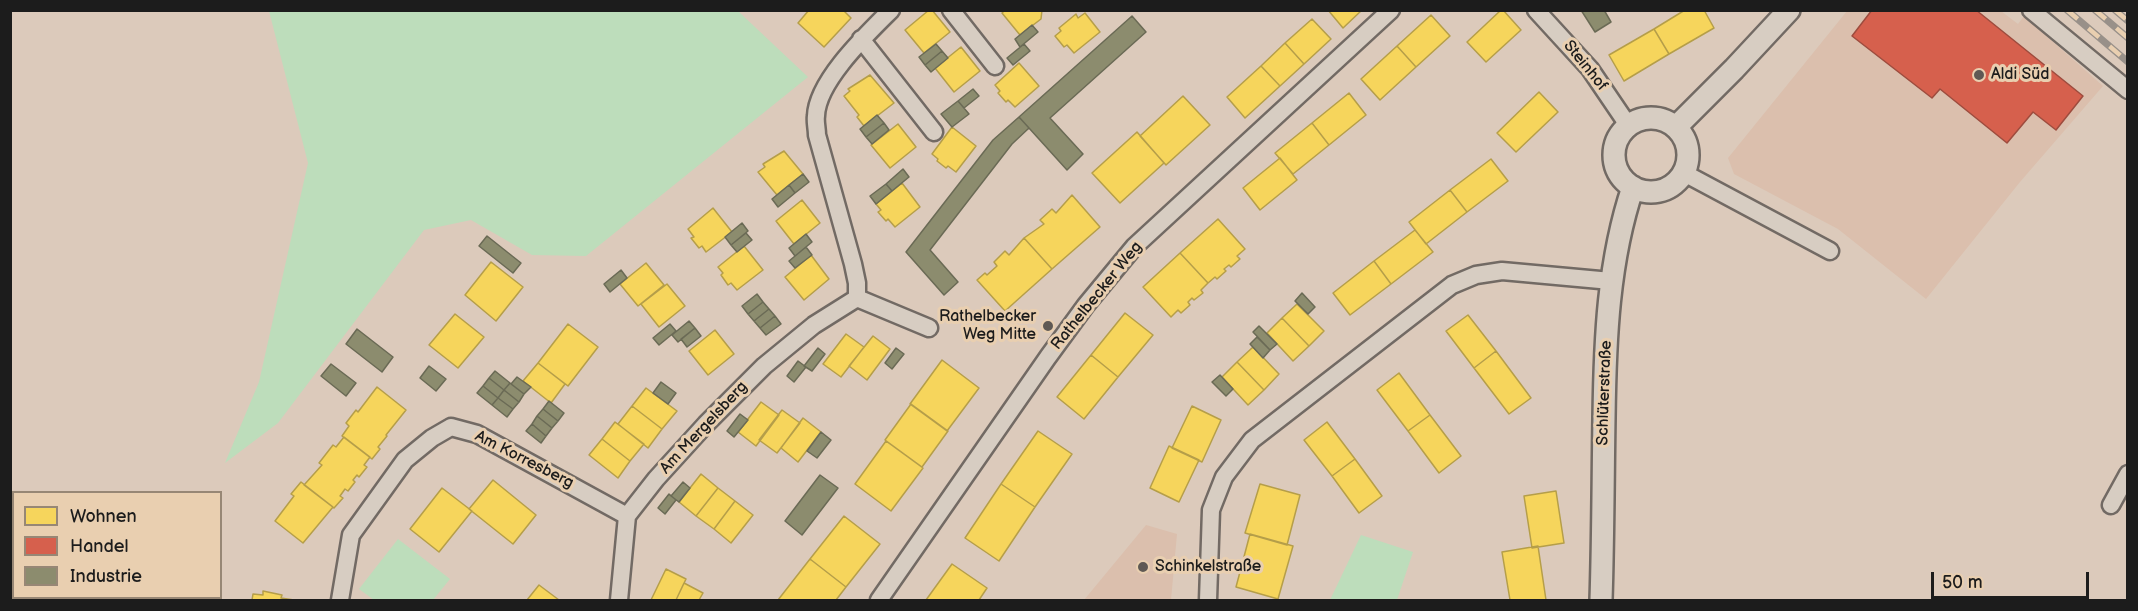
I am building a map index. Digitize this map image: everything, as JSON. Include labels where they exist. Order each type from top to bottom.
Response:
[{"type":"street","points":[[891,10],[861,39],[830,79],[816,114],[817,135],[853,264],[857,282],[857,298],[929,328]]},
{"type":"street","points":[[951,10],[995,66]]},
{"type":"street","name":"Rathelbecker Weg","points":[[879,600],[1054,348],[1134,247],[1391,10]]},
{"type":"street","name":"Steinhof","points":[[1536,10],[1590,69],[1628,125]]},
{"type":"street","points":[[1676,127],[1789,10]]},
{"type":"street","points":[[2031,10],[2127,90]]},
{"type":"street","points":[[861,39],[934,132]]},
{"type":"street","points":[[1655,118],[1666,120],[1676,127],[1688,148],[1688,161],[1684,173],[1675,184],[1662,191],[1651,192],[1633,187],[1623,180],[1616,169],[1615,145],[1620,134],[1628,125],[1641,119],[1655,118]]},
{"type":"street","points":[[1684,173],[1830,250]]},
{"type":"street","name":"Schlüterstraße","points":[[1603,600],[1605,362],[1611,281],[1622,219],[1633,187]]},
{"type":"street","points":[[1208,600],[1211,510],[1224,477],[1252,440],[1269,426],[1452,285],[1476,275],[1502,271],[1611,281]]},
{"type":"street","name":"Am Mergelsberg","points":[[627,516],[656,479],[706,424],[764,366],[814,325],[857,298]]},
{"type":"street","name":"Am Korresberg","points":[[340,600],[351,535],[405,460],[450,427],[477,434],[627,516]]},
{"type":"street","points":[[2111,505],[2127,474]]},
{"type":"street","points":[[619,600],[627,516]]},
{"type":"shaded area","points":[[1847,11],[2001,11],[2018,24],[2024,16],[2103,86],[2020,182],[1926,299],[1838,229],[1734,174],[1728,158]]},
{"type":"shaded area","name":"Schinkelstraße","points":[[1146,525],[1177,534],[1171,600],[1084,600]]},
{"type":"green space","points":[[269,11],[738,11],[808,77],[586,256],[532,255],[471,220],[424,230],[278,423],[225,463],[259,382],[308,163]]},
{"type":"green space","points":[[1361,535],[1413,552],[1397,600],[1330,600]]},
{"type":"green space","points":[[398,539],[450,579],[433,600],[374,600],[359,589]]},
{"type":"building: Wohnen","points":[[809,10],[843,10],[851,18],[824,47],[798,23]]},
{"type":"building: Wohnen","points":[[932,10],[950,32],[924,53],[905,30]]},
{"type":"building: Wohnen","points":[[1005,10],[1042,10],[1041,19],[1020,35],[1002,13]]},
{"type":"building: Wohnen","points":[[1328,10],[1362,10],[1343,28]]},
{"type":"building: Wohnen","points":[[1501,10],[1521,30],[1486,62],[1467,42]]},
{"type":"building: Wohnen","points":[[1685,10],[1704,10],[1714,28],[1669,54],[1654,29]]},
{"type":"building: Wohnen","points":[[1085,13],[1100,32],[1074,53],[1067,45],[1064,47],[1055,36],[1061,31],[1059,28],[1076,14],[1078,18]]},
{"type":"building: Wohnen","points":[[1431,15],[1450,36],[1416,67],[1397,46]]},
{"type":"building: Wohnen","points":[[1312,19],[1331,39],[1304,64],[1285,43]]},
{"type":"building: Wohnen","points":[[1654,29],[1669,54],[1624,81],[1609,55]]},
{"type":"building: Wohnen","points":[[1285,43],[1304,64],[1280,86],[1261,66]]},
{"type":"building: Wohnen","points":[[1397,46],[1416,67],[1380,100],[1361,79]]},
{"type":"building: Wohnen","points":[[961,47],[980,71],[954,92],[935,68]]},
{"type":"building: Wohnen","points":[[1019,63],[1039,86],[1015,107],[1008,100],[1006,102],[998,93],[1000,91],[995,85]]},
{"type":"building: Wohnen","points":[[1261,66],[1280,86],[1245,118],[1227,97]]},
{"type":"building: Wohnen","points":[[870,75],[894,103],[864,126],[857,117],[859,115],[844,96],[850,91],[848,89]]},
{"type":"building: Wohnen","points":[[1539,92],[1558,112],[1516,152],[1497,133]]},
{"type":"building: Wohnen","points":[[1349,93],[1366,115],[1329,145],[1312,123]]},
{"type":"building: Wohnen","points":[[1183,96],[1210,125],[1166,165],[1140,136]]},
{"type":"building: Wohnen","points":[[1312,123],[1329,145],[1293,174],[1275,153]]},
{"type":"building: Wohnen","points":[[898,124],[916,147],[890,168],[871,145]]},
{"type":"building: Wohnen","points":[[952,127],[976,146],[956,172],[948,166],[946,168],[932,154]]},
{"type":"building: Wohnen","points":[[1137,132],[1164,163],[1120,203],[1092,173]]},
{"type":"building: Wohnen","points":[[784,151],[803,174],[777,195],[758,172],[765,167],[763,164]]},
{"type":"building: Wohnen","points":[[1280,158],[1297,180],[1260,210],[1243,188]]},
{"type":"building: Wohnen","points":[[1491,159],[1508,181],[1467,212],[1450,190]]},
{"type":"building: Wohnen","points":[[902,183],[920,207],[895,227],[878,212],[881,210],[876,204]]},
{"type":"building: Wohnen","points":[[1450,190],[1467,212],[1426,244],[1409,222]]},
{"type":"building: Wohnen","points":[[1072,195],[1100,227],[1052,269],[1024,238],[1044,224],[1040,220],[1052,209],[1056,213]]},
{"type":"building: Wohnen","points":[[802,200],[820,223],[794,244],[776,221]]},
{"type":"building: Wohnen","points":[[713,208],[732,232],[706,252],[702,246],[699,248],[691,238],[694,237],[688,229]]},
{"type":"building: Wohnen","points":[[1218,219],[1245,249],[1237,256],[1240,259],[1231,267],[1229,265],[1224,269],[1226,271],[1217,279],[1215,277],[1208,283],[1180,253]]},
{"type":"building: Wohnen","points":[[1415,230],[1433,252],[1391,284],[1374,261]]},
{"type":"building: Wohnen","points":[[1024,238],[1052,269],[1005,311],[977,280],[997,266],[994,262],[1005,251],[1009,255]]},
{"type":"building: Wohnen","points":[[744,246],[763,270],[737,290],[731,283],[728,285],[718,267]]},
{"type":"building: Wohnen","points":[[1180,253],[1208,283],[1201,290],[1203,293],[1188,302],[1190,305],[1181,313],[1178,310],[1171,317],[1143,287]]},
{"type":"building: Wohnen","points":[[811,255],[829,279],[804,300],[785,277]]},
{"type":"building: Wohnen","points":[[1374,261],[1391,284],[1350,315],[1333,293]]},
{"type":"building: Wohnen","points":[[491,262],[523,287],[496,321],[465,295]]},
{"type":"building: Wohnen","points":[[646,263],[664,285],[638,306],[620,284]]},
{"type":"building: Wohnen","points":[[667,284],[685,306],[659,327],[641,304]]},
{"type":"building: Wohnen","points":[[1297,304],[1324,331],[1309,346],[1282,318]]},
{"type":"building: Wohnen","points":[[1125,313],[1153,335],[1118,377],[1091,355]]},
{"type":"building: Wohnen","points":[[455,314],[484,337],[458,368],[429,345]]},
{"type":"building: Wohnen","points":[[1468,315],[1496,351],[1474,368],[1446,331]]},
{"type":"building: Wohnen","points":[[1282,318],[1309,346],[1293,361],[1267,333]]},
{"type":"building: Wohnen","points":[[568,324],[598,347],[568,386],[538,363]]},
{"type":"building: Wohnen","points":[[715,330],[734,354],[708,375],[689,351]]},
{"type":"building: Wohnen","points":[[846,334],[864,347],[841,377],[823,364]]},
{"type":"building: Wohnen","points":[[873,336],[890,349],[867,380],[849,366]]},
{"type":"building: Wohnen","points":[[1253,347],[1279,374],[1264,390],[1237,362]]},
{"type":"building: Wohnen","points":[[1496,351],[1531,398],[1509,414],[1474,368]]},
{"type":"building: Wohnen","points":[[1091,355],[1118,377],[1084,419],[1057,397]]},
{"type":"building: Wohnen","points":[[942,360],[979,388],[947,431],[910,404]]},
{"type":"building: Wohnen","points":[[1237,362],[1264,390],[1248,405],[1222,377]]},
{"type":"building: Wohnen","points":[[538,363],[565,384],[551,403],[523,381]]},
{"type":"building: Wohnen","points":[[1399,373],[1430,415],[1408,431],[1377,390]]},
{"type":"building: Wohnen","points":[[377,387],[406,410],[386,435],[378,447],[380,449],[372,459],[342,436],[349,426],[346,423],[356,410],[358,412]]},
{"type":"building: Wohnen","points":[[646,388],[677,411],[662,429],[632,406]]},
{"type":"building: Wohnen","points":[[761,402],[779,415],[756,446],[738,432]]},
{"type":"building: Wohnen","points":[[911,404],[948,431],[922,467],[885,440]]},
{"type":"building: Wohnen","points":[[632,406],[662,429],[648,448],[618,424]]},
{"type":"building: Wohnen","points":[[1192,406],[1221,420],[1202,462],[1172,448]]},
{"type":"building: Wohnen","points":[[782,410],[800,423],[777,453],[759,440]]},
{"type":"building: Wohnen","points":[[1430,415],[1461,456],[1439,473],[1408,431]]},
{"type":"building: Wohnen","points":[[803,418],[821,432],[798,462],[781,448]]},
{"type":"building: Wohnen","points":[[615,422],[644,444],[630,461],[602,439]]},
{"type":"building: Wohnen","points":[[1327,422],[1355,459],[1332,476],[1304,440]]},
{"type":"building: Wohnen","points":[[1038,431],[1072,454],[1035,507],[1001,484]]},
{"type":"building: Wohnen","points":[[344,437],[370,457],[364,465],[367,467],[359,477],[357,475],[353,480],[355,482],[348,491],[345,489],[340,496],[343,498],[334,508],[304,485],[322,465],[319,463],[333,445],[336,447]]},
{"type":"building: Wohnen","points":[[602,439],[630,461],[618,478],[589,455]]},
{"type":"building: Wohnen","points":[[886,441],[923,468],[891,511],[855,484]]},
{"type":"building: Wohnen","points":[[1169,446],[1199,460],[1179,502],[1150,488]]},
{"type":"building: Wohnen","points":[[1355,459],[1382,496],[1359,513],[1332,476]]},
{"type":"building: Wohnen","points":[[701,474],[718,488],[696,516],[679,502]]},
{"type":"building: Wohnen","points":[[493,480],[536,515],[513,544],[469,509]]},
{"type":"building: Wohnen","points":[[301,482],[333,507],[303,543],[275,521],[294,496],[291,494]]},
{"type":"building: Wohnen","points":[[1001,484],[1035,507],[999,561],[965,538]]},
{"type":"building: Wohnen","points":[[1260,484],[1300,495],[1287,545],[1245,533]]},
{"type":"building: Wohnen","points":[[442,488],[472,511],[439,552],[410,529]]},
{"type":"building: Wohnen","points":[[718,488],[735,501],[714,529],[696,516]]},
{"type":"building: Wohnen","points":[[1556,491],[1564,543],[1532,548],[1524,496]]},
{"type":"building: Wohnen","points":[[735,501],[753,515],[731,543],[714,529]]},
{"type":"building: Wohnen","points":[[844,516],[880,544],[846,587],[810,559]]},
{"type":"building: Wohnen","points":[[1250,534],[1293,546],[1278,599],[1236,587]]},
{"type":"building: Wohnen","points":[[1538,546],[1546,600],[1510,600],[1502,552]]},
{"type":"building: Wohnen","points":[[810,559],[846,587],[836,600],[778,600]]},
{"type":"building: Wohnen","points":[[952,564],[987,588],[979,600],[926,600]]},
{"type":"building: Wohnen","points":[[666,569],[686,579],[676,600],[651,600]]},
{"type":"building: Wohnen","points":[[684,583],[703,593],[699,600],[676,600]]},
{"type":"building: Wohnen","points":[[539,585],[559,600],[527,600]]},
{"type":"building: Wohnen","points":[[263,591],[294,600],[252,600],[253,594],[263,595]]},
{"type":"building: Handel","name":"Aldi Süd","points":[[1872,10],[1976,10],[2083,96],[2056,130],[2033,112],[2007,143],[1940,89],[1932,98],[1852,36]]},
{"type":"building: Industrie","points":[[1581,10],[1604,10],[1611,22],[1595,32]]},
{"type":"building: Industrie","points":[[1132,16],[1146,32],[1050,118],[1083,154],[1067,170],[1019,117]]},
{"type":"building: Industrie","points":[[1032,25],[1038,32],[1020,47],[1015,39]]},
{"type":"building: Industrie","points":[[936,44],[942,51],[925,65],[919,57]]},
{"type":"building: Industrie","points":[[1024,44],[1030,51],[1013,65],[1007,58]]},
{"type":"building: Industrie","points":[[942,51],[948,58],[931,72],[925,65]]},
{"type":"building: Industrie","points":[[973,89],[979,96],[964,108],[958,101]]},
{"type":"building: Industrie","points":[[958,101],[969,114],[952,127],[941,114]]},
{"type":"building: Industrie","points":[[877,115],[884,123],[866,137],[860,129]]},
{"type":"building: Industrie","points":[[1019,117],[1029,128],[1012,144],[930,250],[958,282],[944,295],[906,252],[993,140]]},
{"type":"building: Industrie","points":[[884,123],[889,130],[872,144],[866,137]]},
{"type":"building: Industrie","points":[[903,169],[909,177],[892,191],[886,184]]},
{"type":"building: Industrie","points":[[803,174],[809,182],[795,193],[789,185]]},
{"type":"building: Industrie","points":[[886,184],[892,191],[876,204],[870,196]]},
{"type":"building: Industrie","points":[[789,185],[795,193],[778,207],[772,199]]},
{"type":"building: Industrie","points":[[742,223],[748,231],[731,245],[725,237]]},
{"type":"building: Industrie","points":[[746,233],[752,240],[737,252],[731,245]]},
{"type":"building: Industrie","points":[[806,234],[812,242],[795,256],[789,248]]},
{"type":"building: Industrie","points":[[487,236],[521,263],[513,273],[479,246]]},
{"type":"building: Industrie","points":[[806,247],[812,255],[795,268],[789,261]]},
{"type":"building: Industrie","points":[[621,270],[627,278],[610,292],[604,284]]},
{"type":"building: Industrie","points":[[1302,293],[1315,307],[1308,314],[1295,301]]},
{"type":"building: Industrie","points":[[757,294],[763,302],[748,314],[742,306]]},
{"type":"building: Industrie","points":[[763,302],[769,309],[754,321],[748,314]]},
{"type":"building: Industrie","points":[[769,309],[775,316],[760,328],[754,321]]},
{"type":"building: Industrie","points":[[775,316],[781,324],[766,335],[760,328]]},
{"type":"building: Industrie","points":[[689,321],[695,328],[678,342],[672,335]]},
{"type":"building: Industrie","points":[[670,324],[676,331],[659,345],[653,338]]},
{"type":"building: Industrie","points":[[1259,326],[1277,344],[1270,350],[1253,332]]},
{"type":"building: Industrie","points":[[695,328],[701,336],[687,347],[681,339]]},
{"type":"building: Industrie","points":[[357,329],[393,357],[382,372],[346,344]]},
{"type":"building: Industrie","points":[[1257,337],[1270,350],[1263,358],[1250,344]]},
{"type":"building: Industrie","points":[[818,348],[825,354],[812,371],[804,366]]},
{"type":"building: Industrie","points":[[896,348],[904,354],[892,369],[885,363]]},
{"type":"building: Industrie","points":[[798,361],[806,367],[794,382],[787,376]]},
{"type":"building: Industrie","points":[[331,364],[356,383],[346,396],[321,376]]},
{"type":"building: Industrie","points":[[429,366],[446,379],[436,391],[420,378]]},
{"type":"building: Industrie","points":[[495,371],[510,383],[504,390],[489,378]]},
{"type":"building: Industrie","points":[[1220,375],[1233,389],[1226,396],[1212,382]]},
{"type":"building: Industrie","points":[[517,377],[531,387],[524,394],[511,384]]},
{"type":"building: Industrie","points":[[489,378],[504,390],[498,398],[483,386]]},
{"type":"building: Industrie","points":[[661,382],[676,393],[668,404],[653,393]]},
{"type":"building: Industrie","points":[[510,383],[524,394],[519,402],[504,390]]},
{"type":"building: Industrie","points":[[483,386],[498,398],[492,405],[477,393]]},
{"type":"building: Industrie","points":[[504,390],[519,402],[513,409],[498,398]]},
{"type":"building: Industrie","points":[[498,398],[513,409],[507,417],[492,405]]},
{"type":"building: Industrie","points":[[549,401],[564,413],[558,421],[543,409]]},
{"type":"building: Industrie","points":[[543,409],[558,421],[552,428],[537,416]]},
{"type":"building: Industrie","points":[[740,414],[748,420],[734,437],[727,431]]},
{"type":"building: Industrie","points":[[537,416],[552,428],[546,436],[532,424]]},
{"type":"building: Industrie","points":[[532,424],[546,436],[541,443],[526,431]]},
{"type":"building: Industrie","points":[[821,432],[831,440],[817,458],[807,451]]},
{"type":"building: Industrie","points":[[820,475],[838,488],[802,535],[785,521]]},
{"type":"building: Industrie","points":[[683,482],[690,488],[679,502],[671,496]]},
{"type":"building: Industrie","points":[[669,494],[676,500],[665,514],[658,508]]},
{"type":"railway","points":[[2067,10],[2128,62]]},
{"type":"railway","points":[[2095,10],[2128,38]]},
{"type":"railway","points":[[2115,10],[2128,21]]},
{"type":"place","name":"Aldi Süd","points":[[1979,75]]},
{"type":"place","name":"Rathelbecker Weg Mitte","points":[[1048,326]]},
{"type":"place","name":"Schinkelstraße","points":[[1143,567]]}]
